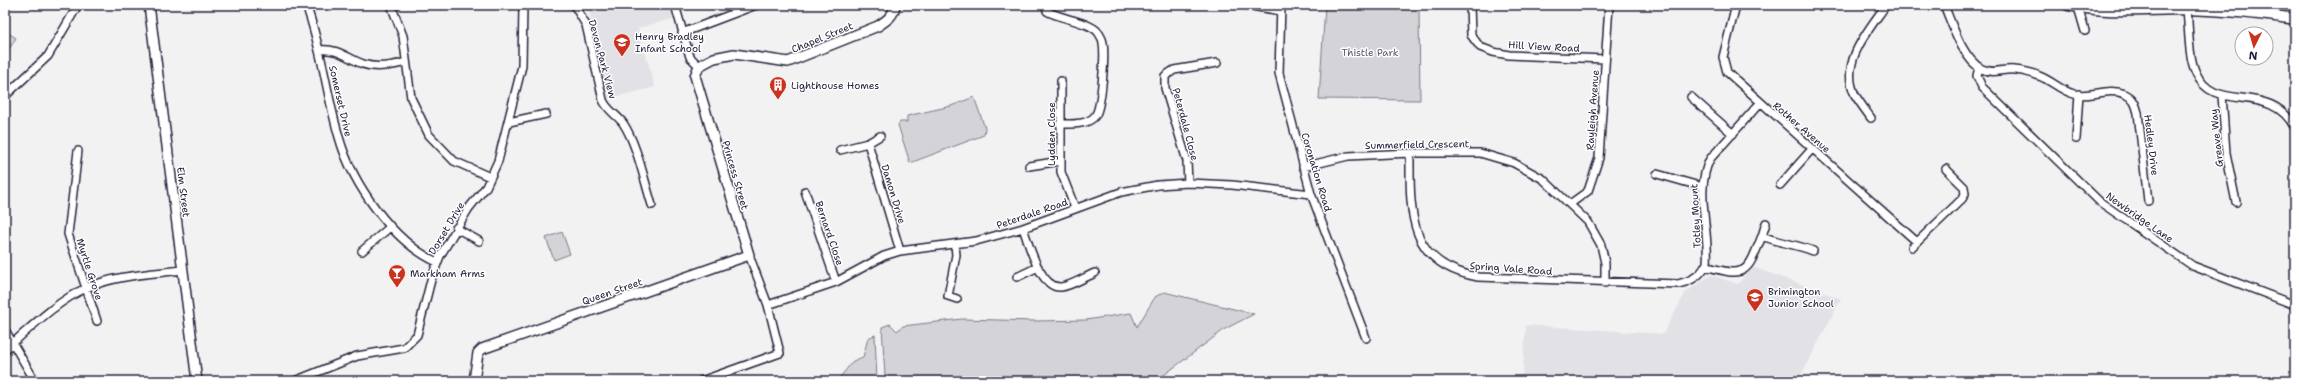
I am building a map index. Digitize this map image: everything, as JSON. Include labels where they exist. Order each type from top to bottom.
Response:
[{"type":"main road","points":[[2068,5],[2124,11],[2187,9],[2249,12],[2295,19]]},
{"type":"street","points":[[5,96],[48,56],[78,5]]},
{"type":"street","name":"Elm Street","points":[[149,5],[197,381]]},
{"type":"street","name":"Somerset Drive","points":[[306,5],[317,34],[339,138],[359,182],[390,227],[415,250],[438,262]]},
{"type":"street","points":[[391,5],[402,36],[411,98],[429,135],[454,161],[490,177]]},
{"type":"street","name":"Dorset Drive","points":[[295,381],[357,356],[393,351],[404,348],[412,342],[421,324],[431,280],[438,262],[456,228],[486,187],[498,161],[522,66],[523,5]]},
{"type":"street","name":"Devon Park View","points":[[574,5],[586,25],[603,100],[606,106],[623,123],[630,136],[652,204]]},
{"type":"street","points":[[675,5],[690,57],[699,66]]},
{"type":"street","points":[[682,33],[756,5]]},
{"type":"street","name":"Chapel Street","points":[[699,66],[714,58],[734,54],[788,62],[878,26],[889,18],[894,12],[895,5]]},
{"type":"street","points":[[1046,5],[1047,11],[1054,16],[1086,25],[1097,31],[1103,42],[1101,103],[1095,117],[1083,123],[1060,124]]},
{"type":"street","points":[[1246,5],[1281,8]]},
{"type":"street","name":"Hill View Road","points":[[1470,5],[1471,35],[1480,47],[1493,52],[1509,55],[1605,59]]},
{"type":"street","name":"Rayleigh Avenue","points":[[1570,204],[1588,191],[1595,175],[1599,158],[1608,5]]},
{"type":"street","points":[[1728,5],[1736,6]]},
{"type":"street","points":[[1871,118],[1855,94],[1851,70],[1858,45],[1886,5]]},
{"type":"street","points":[[1944,5],[1968,58],[1981,68]]},
{"type":"street","name":"Rother Avenue","points":[[1736,6],[1723,57],[1727,72],[1915,245],[1962,199],[1965,194],[1964,187],[1946,169]]},
{"type":"street","points":[[2078,7],[2085,31]]},
{"type":"street","name":"Coronation Road","points":[[1281,8],[1279,74],[1311,194],[1366,338]]},
{"type":"street","points":[[2187,9],[2195,73],[2203,84],[2213,92],[2222,95],[2251,98],[2270,103],[2285,116],[2295,128]]},
{"type":"street","points":[[320,50],[336,50],[370,66],[393,66],[406,62]]},
{"type":"street","name":"Peterdale Close","points":[[1188,183],[1187,161],[1165,88],[1165,76],[1174,70],[1217,63]]},
{"type":"street","name":"Princess Street","points":[[699,66],[695,76],[749,255],[768,305],[780,353],[701,381]]},
{"type":"street","name":"Hedley Drive","points":[[1981,68],[1997,72],[2012,70],[2028,72],[2040,76],[2064,91],[2079,94],[2113,91],[2126,95],[2134,101],[2138,114],[2148,201]]},
{"type":"street","name":"Newbridge Lane","points":[[1981,68],[1977,76],[1982,87],[2100,202],[2193,266],[2295,305]]},
{"type":"street","name":"Lydden Close","points":[[1061,81],[1061,172],[1075,208]]},
{"type":"street","points":[[2076,138],[2079,94]]},
{"type":"street","name":"Greave Way","points":[[2222,95],[2226,153],[2236,202]]},
{"type":"street","points":[[1691,97],[1733,134]]},
{"type":"street","name":"Totley Mount","points":[[1700,274],[1705,266],[1708,254],[1703,187],[1705,169],[1710,160],[1760,103]]},
{"type":"street","points":[[509,122],[546,114]]},
{"type":"street","points":[[840,150],[868,143],[880,136]]},
{"type":"street","name":"Damon Drive","points":[[868,143],[900,251]]},
{"type":"street","points":[[1780,185],[1812,149]]},
{"type":"street","name":"Myrtle Grove","points":[[78,151],[68,234],[85,289],[97,321]]},
{"type":"street","name":"Summerfield Crescent","points":[[1303,167],[1348,156],[1410,153],[1480,153],[1514,163],[1543,179],[1588,222],[1596,233],[1604,263],[1605,283]]},
{"type":"street","name":"Spring Vale Road","points":[[1410,153],[1410,202],[1413,221],[1428,252],[1441,265],[1458,274],[1478,277],[1605,283],[1678,284],[1690,281],[1700,274]]},
{"type":"street","points":[[1029,166],[1061,161]]},
{"type":"street","points":[[1657,174],[1703,187]]},
{"type":"street","name":"Peterdale Road","points":[[768,305],[836,282],[884,256],[900,251],[976,242],[1023,228],[1121,192],[1158,185],[1188,183],[1232,185],[1311,194]]},
{"type":"street","name":"Bernard Close","points":[[805,191],[836,282]]},
{"type":"street","points":[[1705,266],[1729,273],[1742,270],[1751,262],[1766,223]]},
{"type":"street","points":[[362,251],[390,227]]},
{"type":"street","points":[[456,228],[479,241]]},
{"type":"street","points":[[1023,228],[1038,267],[1044,279],[1052,286],[1061,287],[1095,273]]},
{"type":"street","points":[[1762,236],[1785,244],[1799,245],[1814,252]]},
{"type":"street","points":[[955,245],[956,255],[948,296],[957,299]]},
{"type":"street","name":"Queen Street","points":[[474,381],[478,353],[482,349],[749,255]]},
{"type":"street","points":[[1017,277],[1038,267]]},
{"type":"street","points":[[5,350],[49,312],[85,289],[120,278],[182,270]]},
{"type":"street","points":[[5,330],[35,381]]},
{"type":"shaded area","name":"Henry Bradley Infant School","points":[[588,5],[669,5],[673,19],[638,28],[655,87],[608,99]]},
{"type":"shaded area","name":"Brimington Junior School","points":[[1753,267],[1841,299],[1798,381],[1522,381],[1526,325],[1663,334],[1686,292],[1711,275],[1738,284]]},
{"type":"green space","name":"Thistle Park","points":[[1325,5],[1419,5],[1420,100],[1319,99]]},
{"type":"green space","points":[[2242,5],[2295,5],[2295,13],[2243,8]]},
{"type":"green space","points":[[5,31],[16,38],[5,56]]},
{"type":"green space","points":[[974,97],[985,128],[984,135],[910,163],[898,125],[900,122],[907,122],[907,116],[951,106]]},
{"type":"green space","points":[[562,232],[570,254],[554,260],[546,238]]},
{"type":"green space","points":[[1164,292],[1254,314],[1225,329],[1156,381],[887,381],[885,376],[882,327],[890,324],[897,331],[903,326],[962,319],[1035,321],[1086,320],[1131,313],[1137,327],[1155,297]]},
{"type":"green space","points":[[875,335],[877,381],[837,381],[853,361],[863,357],[868,338]]},
{"type":"place","name":"Henry Bradley Infant School","points":[[622,57]]},
{"type":"place","name":"Lighthouse Homes","points":[[778,100]]},
{"type":"place","name":"Markham Arms","points":[[397,288]]},
{"type":"place","name":"Brimington Junior School","points":[[1755,312]]}]
